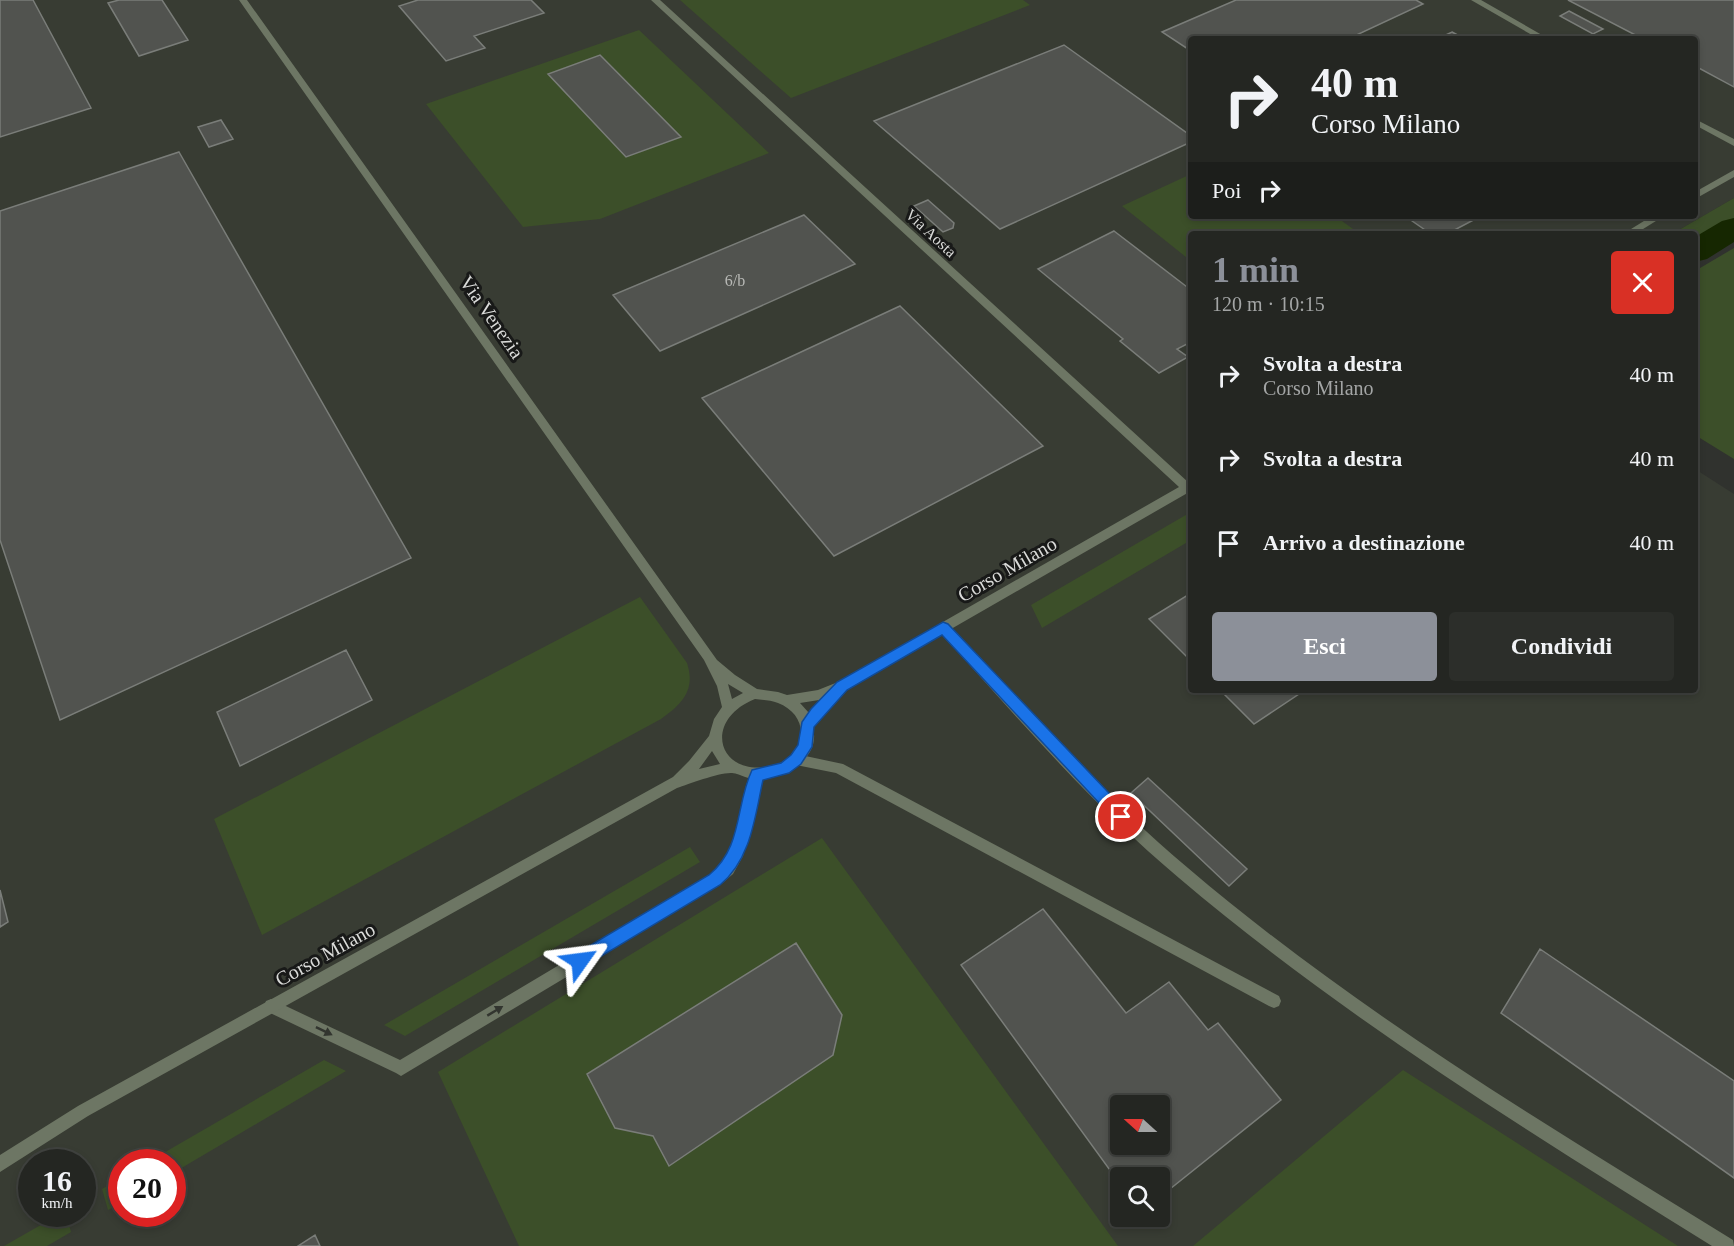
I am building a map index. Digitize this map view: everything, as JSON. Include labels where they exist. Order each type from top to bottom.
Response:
[{"type":"street","name":"Via Venezia","points":[[243,0],[709,657],[723,686],[728,707]]},
{"type":"street","name":"Via Aosta","points":[[655,0],[1188,486]]},
{"type":"street","points":[[1475,0],[1540,36]]},
{"type":"street","points":[[1698,124],[1734,143]]},
{"type":"street","points":[[1698,194],[1734,173]]},
{"type":"street","points":[[1633,231],[1654,219]]},
{"type":"street","name":"Corso Milano","points":[[755,694],[771,694],[789,700],[819,695],[842,686],[1188,488]]},
{"type":"street","points":[[943,628],[1108,804],[1181,871],[1238,919],[1334,991],[1487,1098],[1727,1246]]},
{"type":"street","name":"Via Venezia","points":[[709,657],[731,679],[755,694]]},
{"type":"street","name":"Corso Milano","points":[[0,1164],[83,1111],[673,783],[733,767],[747,773],[757,774],[784,769],[796,760],[805,747],[807,726],[816,713],[842,686]]},
{"type":"street","points":[[728,707],[743,697],[755,694]]},
{"type":"street","points":[[789,700],[799,708],[807,726]]},
{"type":"street","name":"Corso Milano","points":[[673,783],[694,765],[714,739],[720,717],[728,707]]},
{"type":"street","points":[[714,739],[717,749],[733,767]]},
{"type":"street","points":[[796,760],[838,768],[1274,1001]]},
{"type":"street","points":[[271,1006],[401,1068],[715,880],[728,869],[740,844],[757,774]]},
{"type":"shaded area","points":[[0,0],[1734,0],[1734,198],[1698,219],[1698,36],[1188,36],[1188,219],[1698,219],[1677,231],[1188,231],[1188,693],[1698,693],[1698,471],[1734,494],[1734,1246],[0,1246]]},
{"type":"green space","points":[[680,0],[1023,0],[1030,5],[791,98]]},
{"type":"green space","points":[[639,30],[769,153],[600,219],[523,227],[426,104]]},
{"type":"green space","points":[[1188,175],[1188,219],[1339,219],[1356,231],[1188,231],[1188,259],[1122,206]]},
{"type":"green space","points":[[1734,198],[1734,218],[1698,239],[1698,231],[1677,231]]},
{"type":"green space","points":[[1734,248],[1734,459],[1698,437],[1698,269]]},
{"type":"green space","points":[[1188,514],[1188,542],[1042,628],[1031,605]]},
{"type":"green space","points":[[640,597],[687,663],[690,681],[688,689],[675,708],[661,719],[262,935],[214,819]]},
{"type":"green space","points":[[822,838],[1118,1246],[519,1246],[438,1072]]},
{"type":"green space","points":[[690,847],[700,862],[405,1036],[384,1025]]},
{"type":"green space","points":[[324,1060],[346,1071],[186,1165],[186,1149],[170,1149]]},
{"type":"green space","points":[[1403,1070],[1678,1246],[1193,1246]]},
{"type":"green space","points":[[108,1186],[108,1210],[102,1189]]},
{"type":"green space","points":[[37,1227],[70,1227],[71,1232],[47,1246],[4,1246]]},
{"type":"building","points":[[0,0],[33,0],[91,108],[0,137]]},
{"type":"building","points":[[119,0],[162,0],[188,40],[139,56],[108,3]]},
{"type":"building","points":[[418,0],[531,0],[544,13],[474,36],[485,48],[446,61],[399,6]]},
{"type":"building","points":[[1236,0],[1416,0],[1423,4],[1354,36],[1188,36],[1188,49],[1162,32]]},
{"type":"building","points":[[1568,0],[1734,0],[1734,87],[1698,68],[1698,36],[1637,36]]},
{"type":"building","points":[[1569,11],[1603,29],[1593,34],[1560,16]]},
{"type":"building","points":[[1452,32],[1459,36],[1443,36]]},
{"type":"building","points":[[1064,45],[1188,134],[1188,143],[1000,229],[874,121]]},
{"type":"building","points":[[600,55],[681,137],[626,157],[548,74]]},
{"type":"building","points":[[221,120],[233,139],[209,147],[198,127]]},
{"type":"building","points":[[179,152],[411,558],[60,720],[0,540],[0,211]]},
{"type":"building","points":[[928,200],[954,223],[953,228],[943,232],[914,206]]},
{"type":"building","points":[[804,215],[855,264],[660,351],[613,295]]},
{"type":"building","points":[[1409,219],[1475,219],[1453,231],[1427,231]]},
{"type":"building","points":[[1114,231],[1188,288],[1188,344],[1177,349],[1188,357],[1159,373],[1120,341],[1123,339],[1038,269]]},
{"type":"building","points":[[900,306],[1043,446],[834,556],[702,398]]},
{"type":"building","points":[[1188,595],[1188,658],[1149,619]]},
{"type":"building","points":[[346,650],[372,700],[240,766],[217,712]]},
{"type":"building","points":[[1223,693],[1300,693],[1254,724]]},
{"type":"building","points":[[1148,778],[1247,869],[1229,886],[1131,793]]},
{"type":"building","points":[[0,890],[8,922],[0,927]]},
{"type":"building","points":[[1043,909],[1126,1013],[1169,982],[1208,1030],[1218,1023],[1281,1100],[1170,1189],[1170,1167],[1110,1167],[1110,1170],[961,965]]},
{"type":"building","points":[[796,943],[842,1015],[833,1055],[669,1166],[653,1136],[615,1128],[587,1074]]},
{"type":"building","points":[[1540,949],[1734,1081],[1734,1178],[1501,1013]]},
{"type":"building","points":[[315,1235],[320,1246],[298,1246]]},
{"type":"waterway","points":[[1698,249],[1734,228]]},
{"type":"route","points":[[580,961],[715,880],[728,869],[740,844],[757,774],[784,769],[796,760],[805,747],[807,726],[842,686],[943,628],[1121,817]]}]
